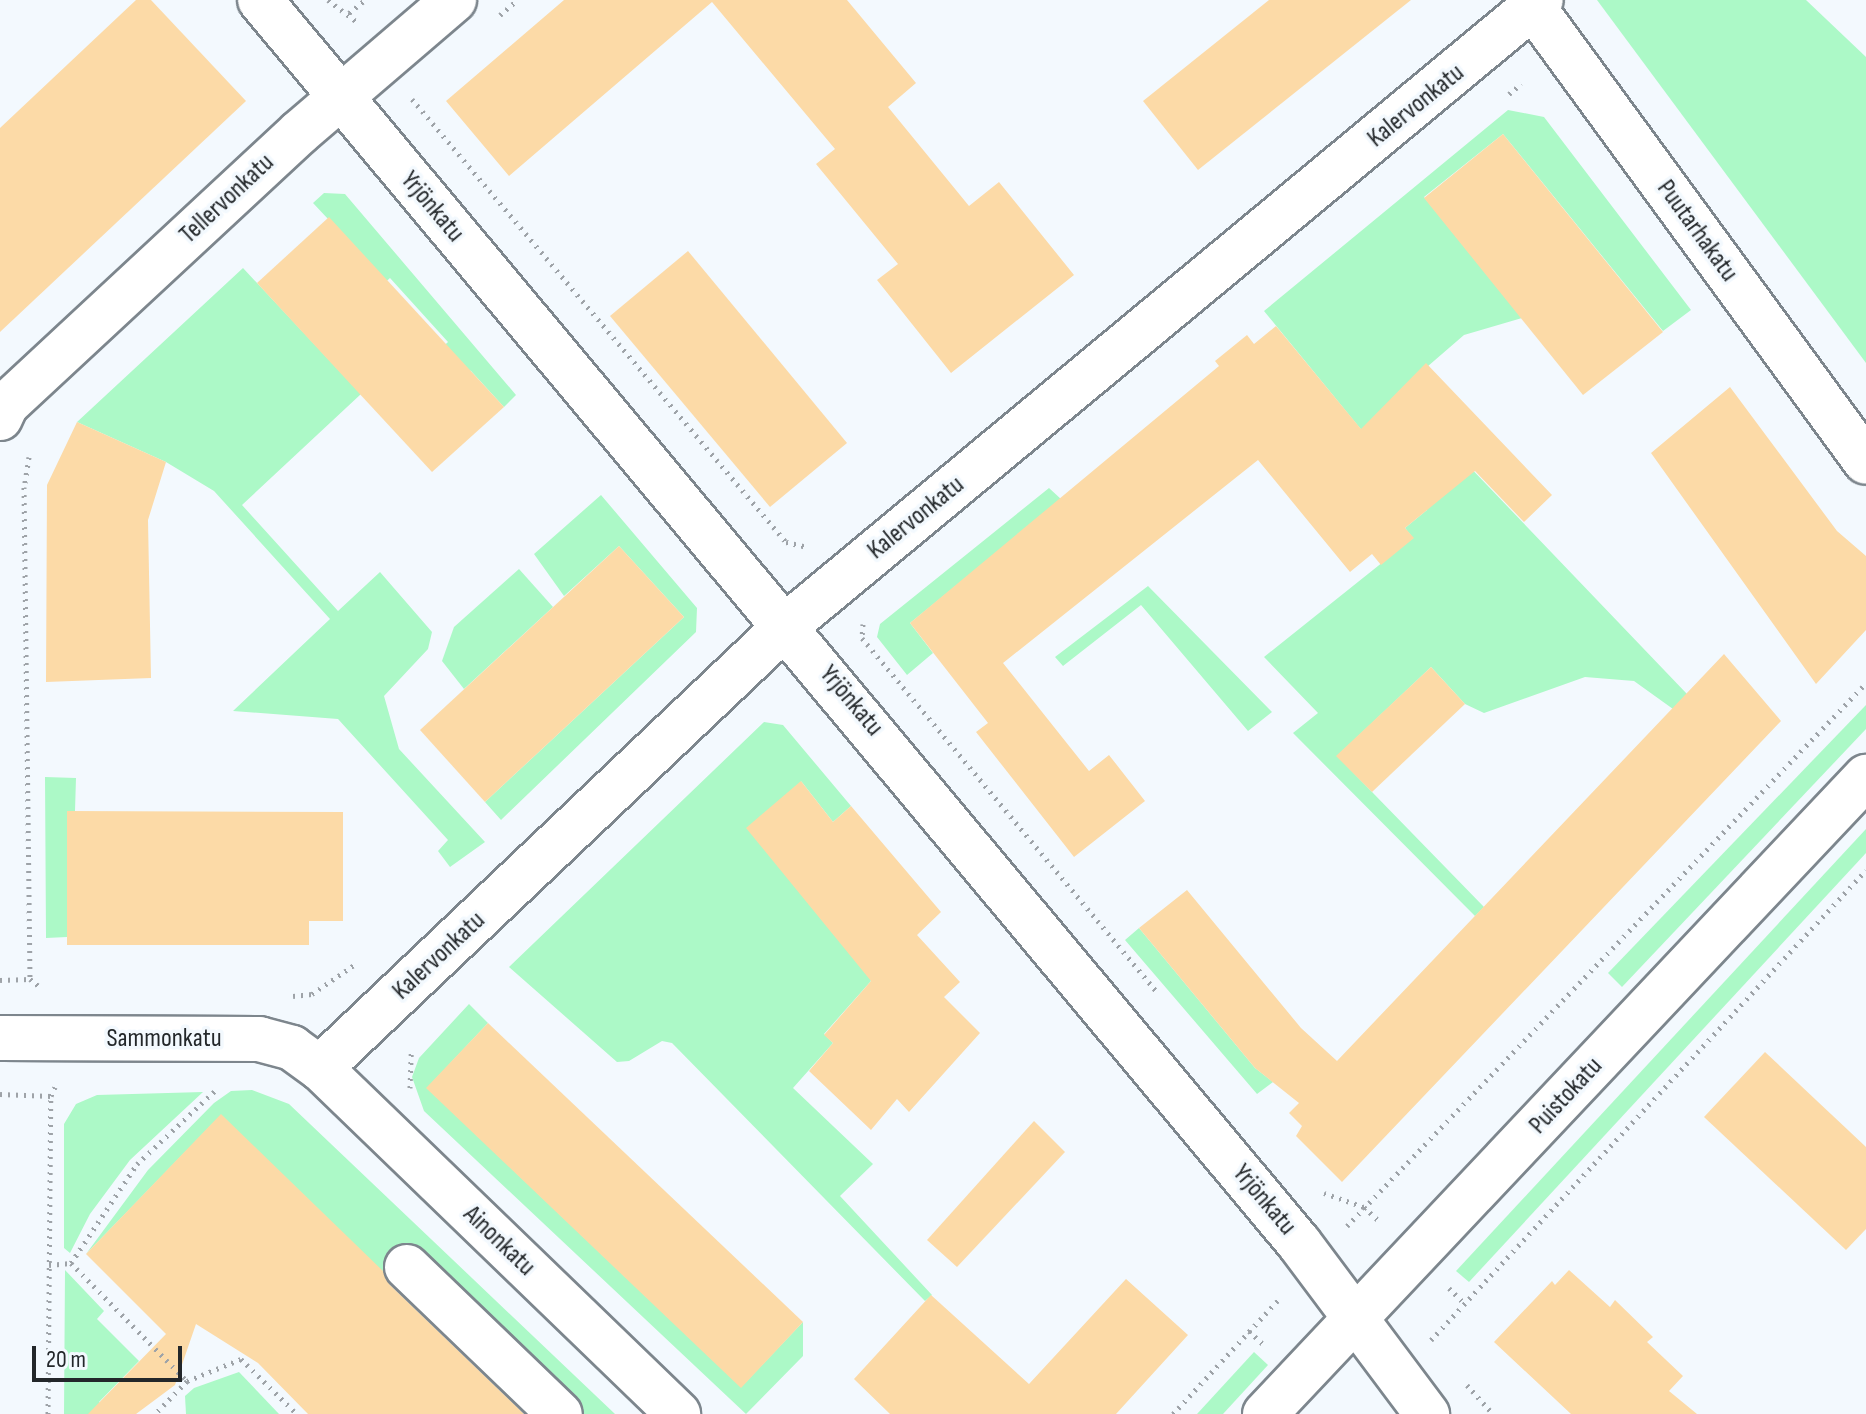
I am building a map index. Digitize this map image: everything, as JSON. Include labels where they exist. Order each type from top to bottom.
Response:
[{"type":"street","name":"Yrjönkatu","points":[[260,0],[338,97],[787,625],[1315,1262],[1397,1378],[1427,1414]]},
{"type":"street","name":"Tellervonkatu","points":[[2,407],[338,97],[454,0]]},
{"type":"street","name":"Puutarhakatu","points":[[1534,3],[1866,462]]},
{"type":"street","name":"Kalervonkatu","points":[[320,1068],[787,625],[1534,3]]},
{"type":"street","name":"Puistokatu","points":[[1265,1414],[1866,777]]},
{"type":"street","name":"Sammonkatu","points":[[0,1038],[259,1039],[292,1048],[320,1068]]},
{"type":"street","name":"Ainonkatu","points":[[320,1068],[678,1414]]},
{"type":"street","points":[[407,1267],[560,1414]]},
{"type":"path","points":[[349,13],[365,0]]},
{"type":"path","points":[[30,979],[24,487],[35,445]]},
{"type":"path","points":[[1173,1414],[1364,1207],[1866,683]]},
{"type":"path","points":[[1397,1378],[1866,870]]},
{"type":"path","points":[[284,997],[312,994],[364,955]]},
{"type":"path","points":[[0,980],[30,979],[44,991]]},
{"type":"path","points":[[71,1263],[137,1164],[192,1107],[229,1080],[214,1080]]},
{"type":"path","points":[[48,1414],[51,1096],[56,1086],[71,1082]]},
{"type":"path","points":[[0,1094],[51,1096]]},
{"type":"path","points":[[1317,1185],[1326,1195],[1364,1207]]},
{"type":"path","points":[[49,1265],[71,1263]]},
{"type":"path","points":[[71,1263],[187,1381]]},
{"type":"path","points":[[155,1414],[187,1381],[241,1359],[297,1414]]},
{"type":"path","points":[[1457,1377],[1493,1414]]},
{"type":"green space","points":[[1597,0],[1806,0],[1866,57],[1866,363]]},
{"type":"green space","points":[[1508,110],[1544,117],[1691,310],[1663,331],[1503,134],[1424,197],[1522,318],[1464,335],[1398,392],[1687,694],[1673,709],[1634,681],[1585,677],[1484,713],[1465,704],[1431,667],[1337,756],[1484,907],[1475,916],[1293,733],[1318,713],[1264,657],[1413,538],[1405,528],[1427,510],[1264,311]]},
{"type":"green space","points":[[324,193],[345,194],[516,395],[504,407],[471,371],[435,354],[448,342],[390,278],[376,291],[360,253],[313,203]]},
{"type":"green space","points":[[243,268],[361,394],[242,505],[338,611],[380,572],[432,632],[428,649],[384,696],[399,749],[485,842],[450,867],[438,851],[448,840],[338,719],[233,711],[330,619],[214,491],[166,462],[77,422]]},
{"type":"green space","points":[[1049,488],[1062,500],[910,623],[933,653],[907,675],[877,637],[880,624]]},
{"type":"green space","points":[[601,495],[697,608],[696,632],[501,820],[485,802],[684,617],[619,546],[564,596],[534,554]]},
{"type":"green space","points":[[519,569],[553,607],[464,689],[442,661],[454,627]]},
{"type":"green space","points":[[1148,586],[1272,712],[1248,731],[1141,605],[1063,666],[1055,657]]},
{"type":"green space","points":[[1866,705],[1866,729],[1622,987],[1608,973]]},
{"type":"green space","points":[[764,722],[783,725],[851,806],[833,822],[801,781],[871,981],[824,1034],[833,1043],[793,1088],[873,1164],[840,1196],[932,1295],[925,1301],[672,1043],[662,1041],[629,1061],[617,1062],[509,967]]},
{"type":"green space","points":[[45,777],[76,778],[75,811],[67,812],[67,937],[46,938]]},
{"type":"green space","points":[[1866,829],[1866,853],[1469,1282],[1456,1271]]},
{"type":"green space","points":[[1139,928],[1255,1068],[1273,1082],[1257,1094],[1125,940]]},
{"type":"green space","points":[[469,1004],[488,1023],[427,1088],[741,1387],[803,1322],[803,1356],[746,1414],[424,1111],[412,1077],[419,1058]]},
{"type":"green space","points":[[252,1090],[289,1104],[615,1414],[573,1414],[386,1273],[360,1298],[221,1115],[86,1254],[148,1170],[214,1103],[231,1091]]},
{"type":"green space","points":[[203,1092],[130,1160],[90,1214],[70,1253],[64,1248],[64,1124],[76,1104],[97,1095]]},
{"type":"green space","points":[[65,1270],[104,1311],[97,1319],[139,1361],[99,1402],[110,1414],[64,1414]]},
{"type":"green space","points":[[1254,1352],[1268,1365],[1223,1414],[1197,1414]]},
{"type":"green space","points":[[239,1372],[279,1414],[186,1414],[185,1396],[194,1388]]},
{"type":"building","points":[[136,0],[151,0],[246,101],[0,332],[0,128]]},
{"type":"building","points":[[564,0],[847,0],[916,83],[888,107],[969,206],[999,182],[1074,275],[951,373],[877,280],[898,264],[816,164],[835,149],[712,2],[509,176],[446,101]]},
{"type":"building","points":[[1269,0],[1411,0],[1198,170],[1143,101]]},
{"type":"building","points":[[1503,134],[1663,332],[1583,395],[1424,198]]},
{"type":"building","points":[[329,217],[504,407],[432,472],[257,283]]},
{"type":"building","points":[[688,251],[847,443],[770,507],[610,316]]},
{"type":"building","points":[[1276,326],[1361,429],[1426,363],[1552,495],[1524,522],[1475,471],[1405,528],[1414,538],[1381,565],[1372,554],[1350,572],[1258,460],[1003,663],[1089,771],[1109,755],[1145,801],[1074,857],[976,732],[988,723],[910,623],[1219,366],[1215,361],[1247,335],[1254,344]]},
{"type":"building","points":[[1730,387],[1837,531],[1866,556],[1866,630],[1816,684],[1651,453]]},
{"type":"building","points":[[77,422],[166,462],[148,520],[151,678],[46,682],[47,485]]},
{"type":"building","points":[[619,546],[684,617],[485,802],[420,730]]},
{"type":"building","points":[[1724,654],[1781,721],[1342,1182],[1296,1136],[1302,1126],[1289,1113],[1299,1103],[1255,1068],[1139,928],[1187,890],[1301,1028],[1337,1061]]},
{"type":"building","points":[[1431,667],[1465,704],[1372,792],[1336,756]]},
{"type":"building","points":[[801,781],[833,822],[851,806],[941,912],[917,935],[960,982],[944,997],[980,1033],[909,1112],[897,1099],[871,1130],[809,1071],[833,1043],[824,1035],[871,981],[746,828]]},
{"type":"building","points":[[67,811],[343,812],[343,921],[309,921],[309,945],[67,945]]},
{"type":"building","points":[[488,1023],[803,1322],[741,1388],[426,1088]]},
{"type":"building","points":[[1765,1052],[1866,1147],[1866,1229],[1846,1250],[1704,1117]]},
{"type":"building","points":[[221,1114],[383,1271],[390,1285],[524,1414],[308,1414],[258,1363],[196,1324],[175,1385],[136,1414],[88,1414],[166,1334],[86,1254]]},
{"type":"building","points":[[1034,1121],[1065,1152],[957,1267],[927,1240]]},
{"type":"building","points":[[1569,1270],[1610,1307],[1615,1300],[1653,1337],[1647,1342],[1683,1376],[1669,1391],[1697,1414],[1571,1414],[1494,1342],[1552,1281],[1555,1285]]},
{"type":"building","points":[[1126,1279],[1188,1335],[1116,1414],[890,1414],[854,1379],[931,1295],[1029,1384]]}]
